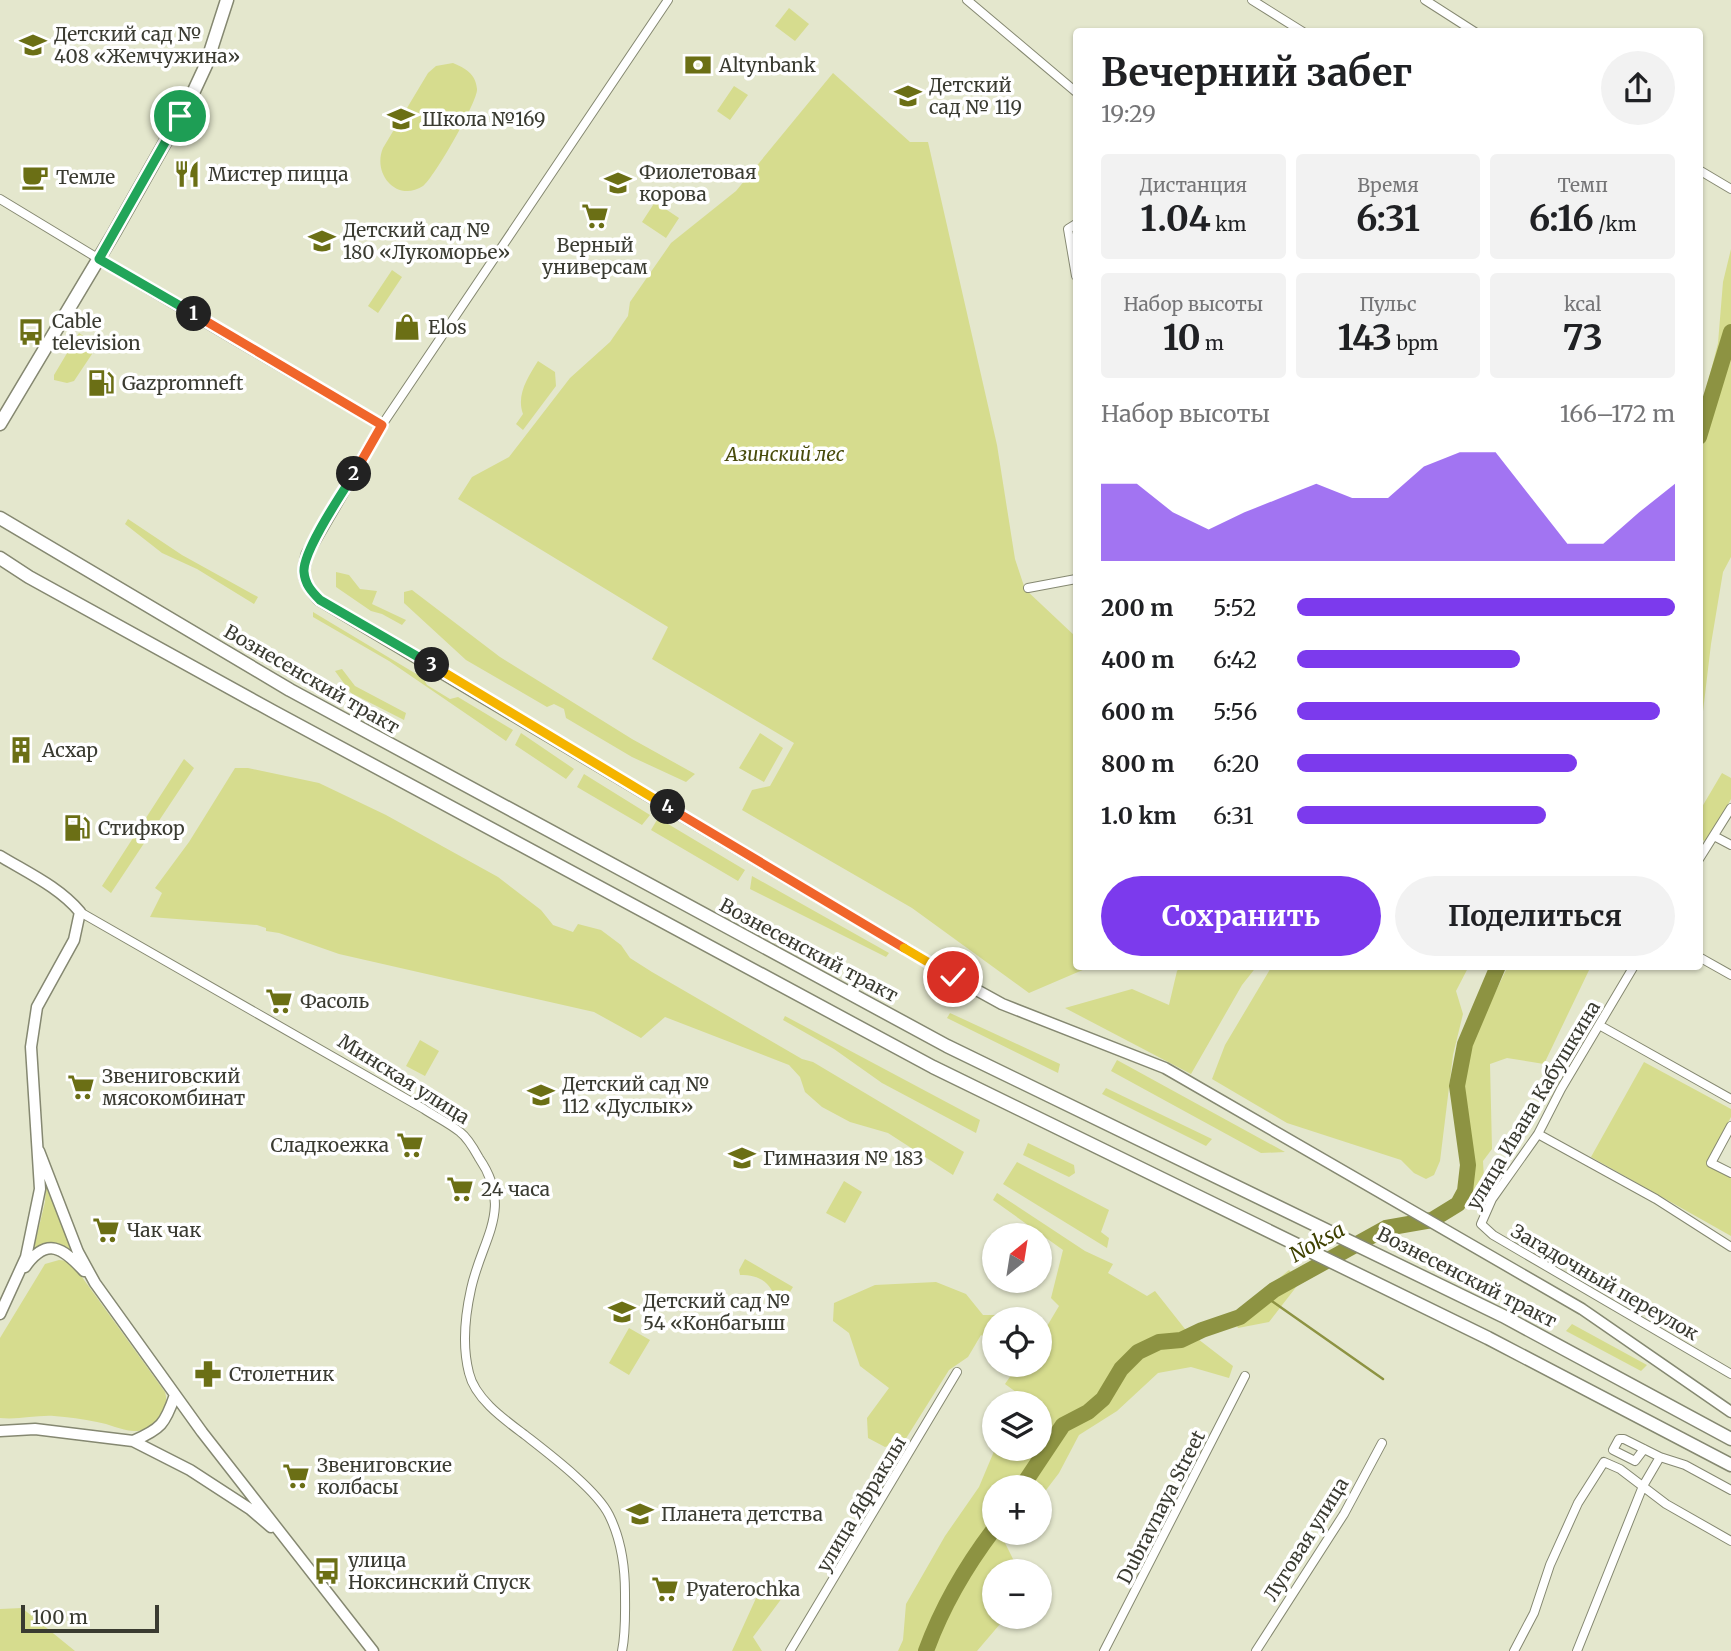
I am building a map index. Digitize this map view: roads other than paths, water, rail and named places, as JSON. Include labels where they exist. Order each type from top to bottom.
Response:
[{"type":"main road","points":[[0,424],[99,259],[193,93],[206,65],[227,0]]},
{"type":"main road","name":"Вознесенский тракт","points":[[0,518],[290,690],[822,980],[947,1046],[1503,1316],[1731,1439]]},
{"type":"main road","points":[[0,558],[29,577],[274,712],[933,1067],[1488,1338],[1731,1465]]},
{"type":"street","points":[[668,0],[382,425],[307,554],[303,569],[307,586],[320,600],[953,977],[1002,1004],[1165,1068],[1582,1309],[1731,1412]]},
{"type":"street","points":[[967,0],[1073,89]]},
{"type":"street","points":[[1252,0],[1297,28]]},
{"type":"street","points":[[1424,0],[1469,28]]},
{"type":"street","points":[[1703,172],[1731,189]]},
{"type":"street","points":[[0,199],[382,425]]},
{"type":"street","points":[[1073,226],[1068,229],[1073,258]]},
{"type":"street","points":[[1028,589],[1073,580]]},
{"type":"street","points":[[1703,853],[1731,808]]},
{"type":"street","points":[[1714,836],[1731,845]]},
{"type":"street","name":"Минская улица","points":[[0,856],[54,888],[80,912],[463,1133],[485,1166],[492,1182],[495,1203],[493,1225],[471,1288],[465,1328],[469,1374],[475,1389],[503,1419],[559,1461],[609,1514],[622,1557],[625,1622],[622,1651]]},
{"type":"street","points":[[0,1314],[26,1257],[40,1189],[31,1038],[37,1007],[74,940],[80,912]]},
{"type":"street","points":[[1703,959],[1731,975]]},
{"type":"street","name":"улица Ивана Кабушкина","points":[[1481,1224],[1492,1199],[1538,1135],[1561,1089],[1632,970]]},
{"type":"street","points":[[1599,1025],[1731,1100]]},
{"type":"street","points":[[1731,1126],[1711,1163],[1731,1173]]},
{"type":"street","points":[[1538,1135],[1656,1199],[1731,1247]]},
{"type":"street","points":[[39,1151],[78,1252],[95,1283],[174,1395],[373,1651]]},
{"type":"street","name":"Загадочный переулок","points":[[1481,1224],[1493,1234],[1731,1374]]},
{"type":"street","points":[[18,1278],[32,1258],[42,1250],[54,1248],[71,1257],[95,1283]]},
{"type":"street","name":"улица Яфраклы","points":[[790,1651],[957,1372]]},
{"type":"street","name":"Dubravnaya Street","points":[[1104,1651],[1245,1376]]},
{"type":"street","points":[[133,1441],[155,1432],[167,1419],[174,1395]]},
{"type":"street","points":[[2,1429],[35,1429],[133,1441],[190,1470],[250,1509],[291,1546]]},
{"type":"street","name":"Луговая улица","points":[[1256,1651],[1344,1514],[1382,1443]]},
{"type":"street","points":[[1644,1449],[1685,1465],[1731,1490]]},
{"type":"street","points":[[1577,1651],[1643,1486],[1660,1457]]},
{"type":"street","points":[[1514,1651],[1534,1613],[1550,1565],[1578,1503],[1604,1462],[1620,1469],[1666,1504],[1731,1541]]},
{"type":"waterway","name":"Noksa","points":[[1703,424],[1731,332]]},
{"type":"waterway","name":"Noksa","points":[[1030,1475],[1063,1425],[1088,1412],[1103,1399],[1121,1369],[1138,1352],[1159,1342],[1181,1340],[1240,1317],[1274,1290],[1386,1228],[1432,1220],[1458,1204],[1465,1191],[1468,1165],[1457,1086],[1465,1044],[1496,970]]},
{"type":"waterway","points":[[1266,1297],[1383,1379]]},
{"type":"waterway","name":"Noksa","points":[[926,1651],[956,1587],[983,1545]]},
{"type":"place","name":"Детский сад № 408 «Жемчужина»","points":[[33,45]]},
{"type":"place","name":"Altynbank","points":[[698,65]]},
{"type":"place","name":"Детский сад № 119","points":[[908,96]]},
{"type":"place","name":"Школа №169","points":[[401,119]]},
{"type":"place","name":"Мистер пицца","points":[[187,174]]},
{"type":"place","name":"Темле","points":[[35,177]]},
{"type":"place","name":"Фиолетовая корова","points":[[618,183]]},
{"type":"place","name":"Верный универсам","points":[[595,216]]},
{"type":"place","name":"Детский сад № 180 «Лукоморье»","points":[[322,241]]},
{"type":"place","name":"Elos","points":[[407,327]]},
{"type":"place","name":"Cable television","points":[[31,332]]},
{"type":"place","name":"Gazpromneft","points":[[101,383]]},
{"type":"place","name":"Асхар","points":[[21,750]]},
{"type":"place","name":"Стифкор","points":[[77,828]]},
{"type":"place","name":"Фасоль","points":[[279,1001]]},
{"type":"place","name":"Звениговский мясокомбинат","points":[[81,1087]]},
{"type":"place","name":"Детский сад № 112 «Дуслык»","points":[[541,1095]]},
{"type":"place","name":"Сладкоежка","points":[[410,1145]]},
{"type":"place","name":"Гимназия № 183","points":[[742,1158]]},
{"type":"place","name":"24 часа","points":[[460,1189]]},
{"type":"place","name":"Чак чак","points":[[106,1230]]},
{"type":"place","name":"Детский сад № 54 «Конбагыш","points":[[622,1312]]},
{"type":"place","name":"Столетник","points":[[208,1374]]},
{"type":"place","name":"Звениговские колбасы","points":[[296,1476]]},
{"type":"place","name":"Планета детства","points":[[640,1514]]},
{"type":"place","name":"улица Ноксинский Спуск","points":[[327,1571]]},
{"type":"place","name":"Pyaterochka","points":[[665,1589]]},
{"type":"park label","name":"Азинский лес","points":[[785,454]]}]
